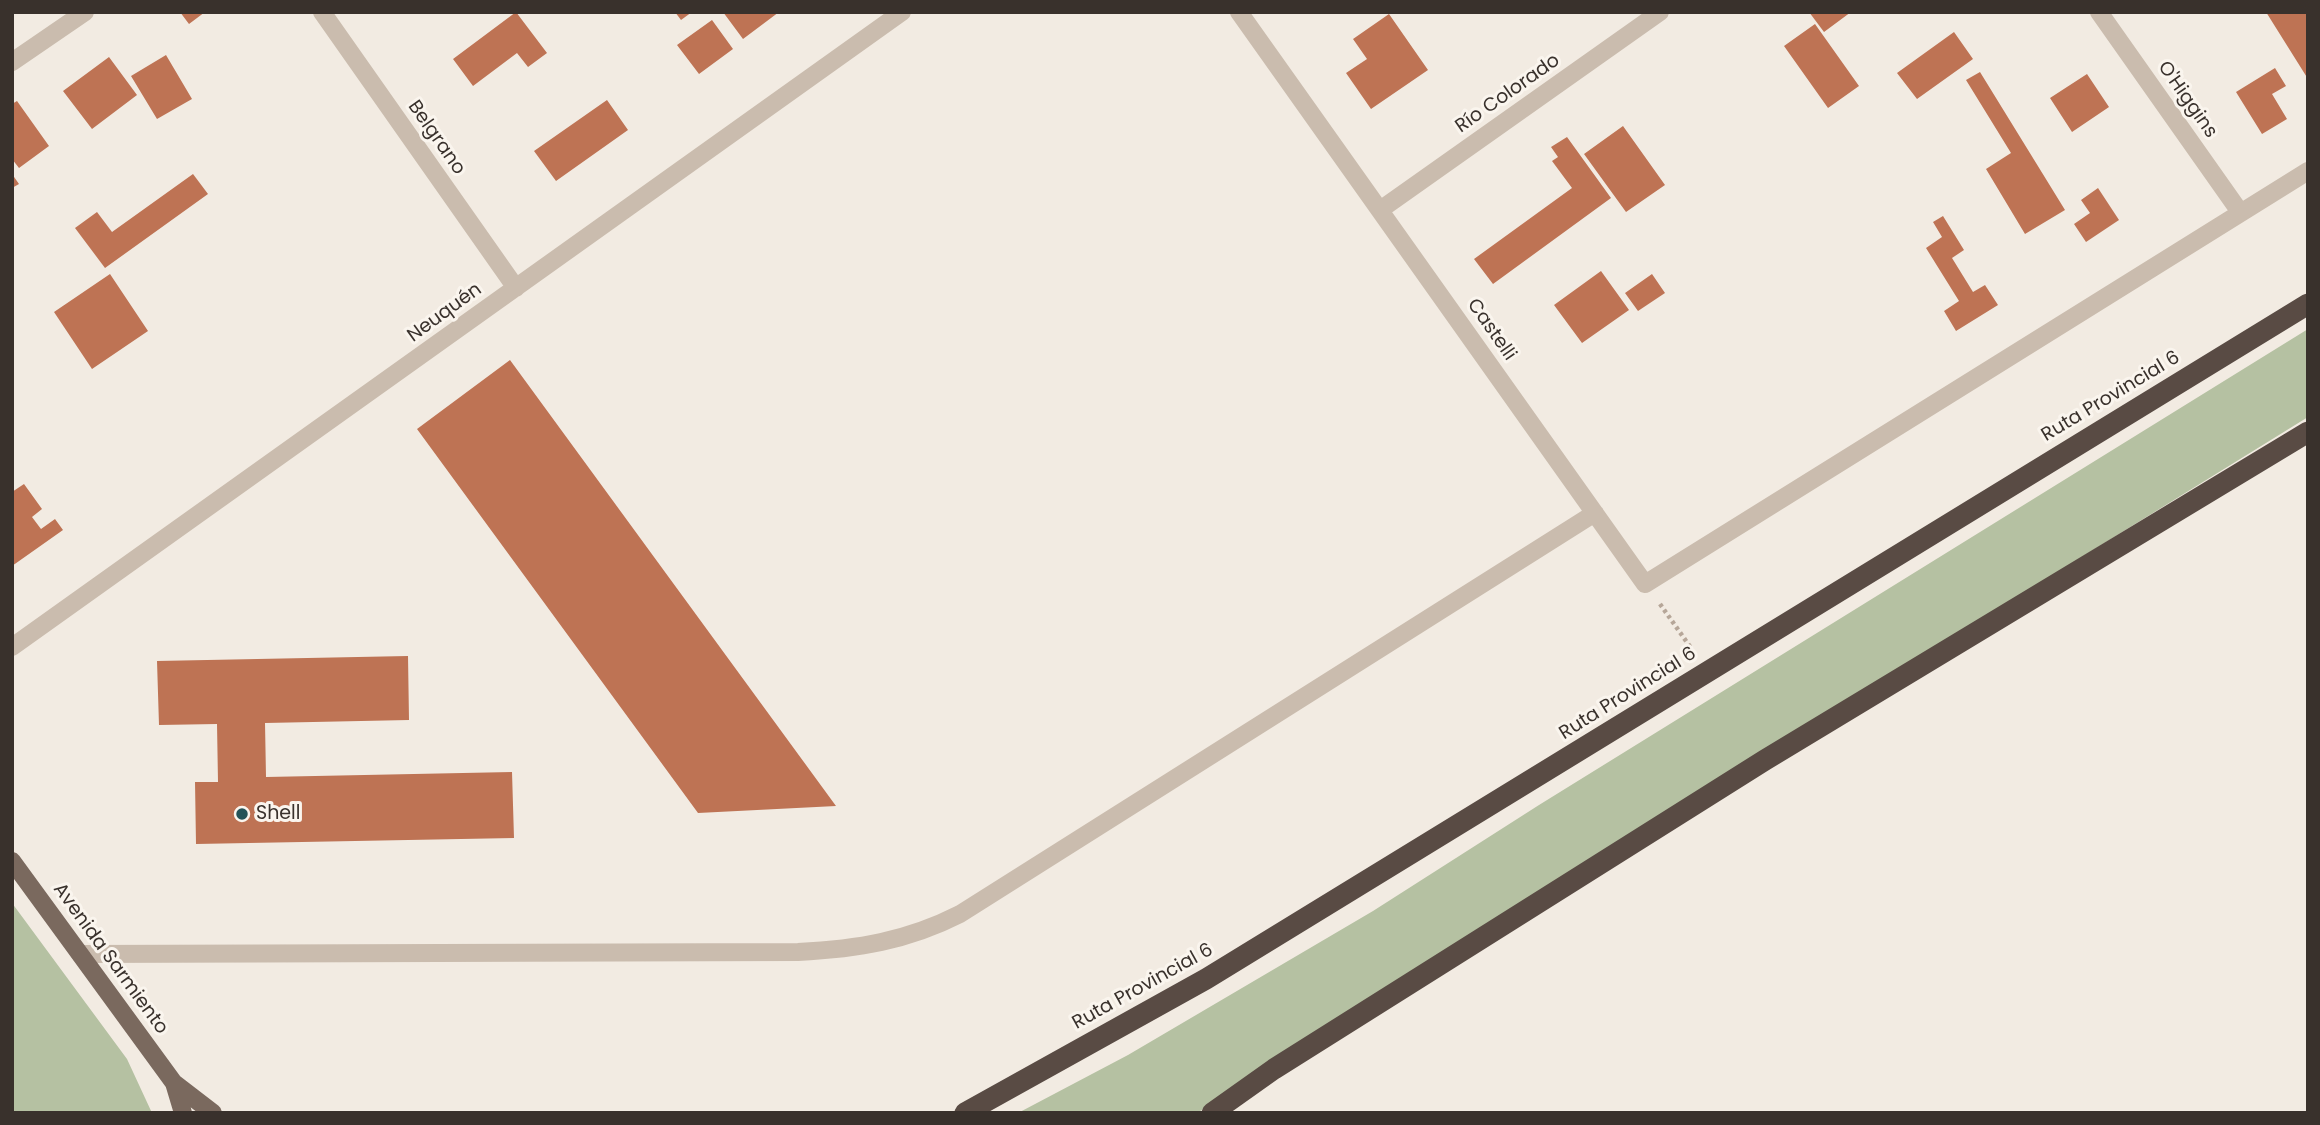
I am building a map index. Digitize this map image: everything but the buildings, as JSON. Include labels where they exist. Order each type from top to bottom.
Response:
[{"type":"highway","name":"Ruta Provincial 6","points":[[965,1113],[1206,979],[2308,304]]},
{"type":"highway","points":[[1212,1113],[1274,1069],[1765,760],[2308,432]]},
{"type":"main road","name":"Avenida Sarmiento","points":[[12,861],[174,1083],[213,1113]]},
{"type":"main road","name":"Avenida Sarmiento","points":[[174,1083],[183,1113]]},
{"type":"street","points":[[12,62],[85,12]]},
{"type":"street","name":"Belgrano","points":[[322,12],[516,288]]},
{"type":"street","name":"Neuquén","points":[[12,648],[902,12]]},
{"type":"street","name":"Castelli","points":[[1239,12],[1645,584]]},
{"type":"street","name":"Río Colorado","points":[[1380,210],[1660,12]]},
{"type":"street","name":"O'Higgins","points":[[2099,12],[2240,212]]},
{"type":"street","points":[[1645,584],[2308,171]]},
{"type":"street","points":[[80,954],[799,952],[847,949],[909,937],[972,907],[1595,513]]},
{"type":"path","points":[[1645,584],[1708,672]]},
{"type":"green space","points":[[2308,329],[2308,417],[1584,865],[1197,1113],[1018,1113],[1128,1055],[1373,911],[1539,805]]},
{"type":"green space","points":[[12,903],[127,1059],[152,1113],[12,1113]]},
{"type":"place","name":"Shell","points":[[242,814]]}]
